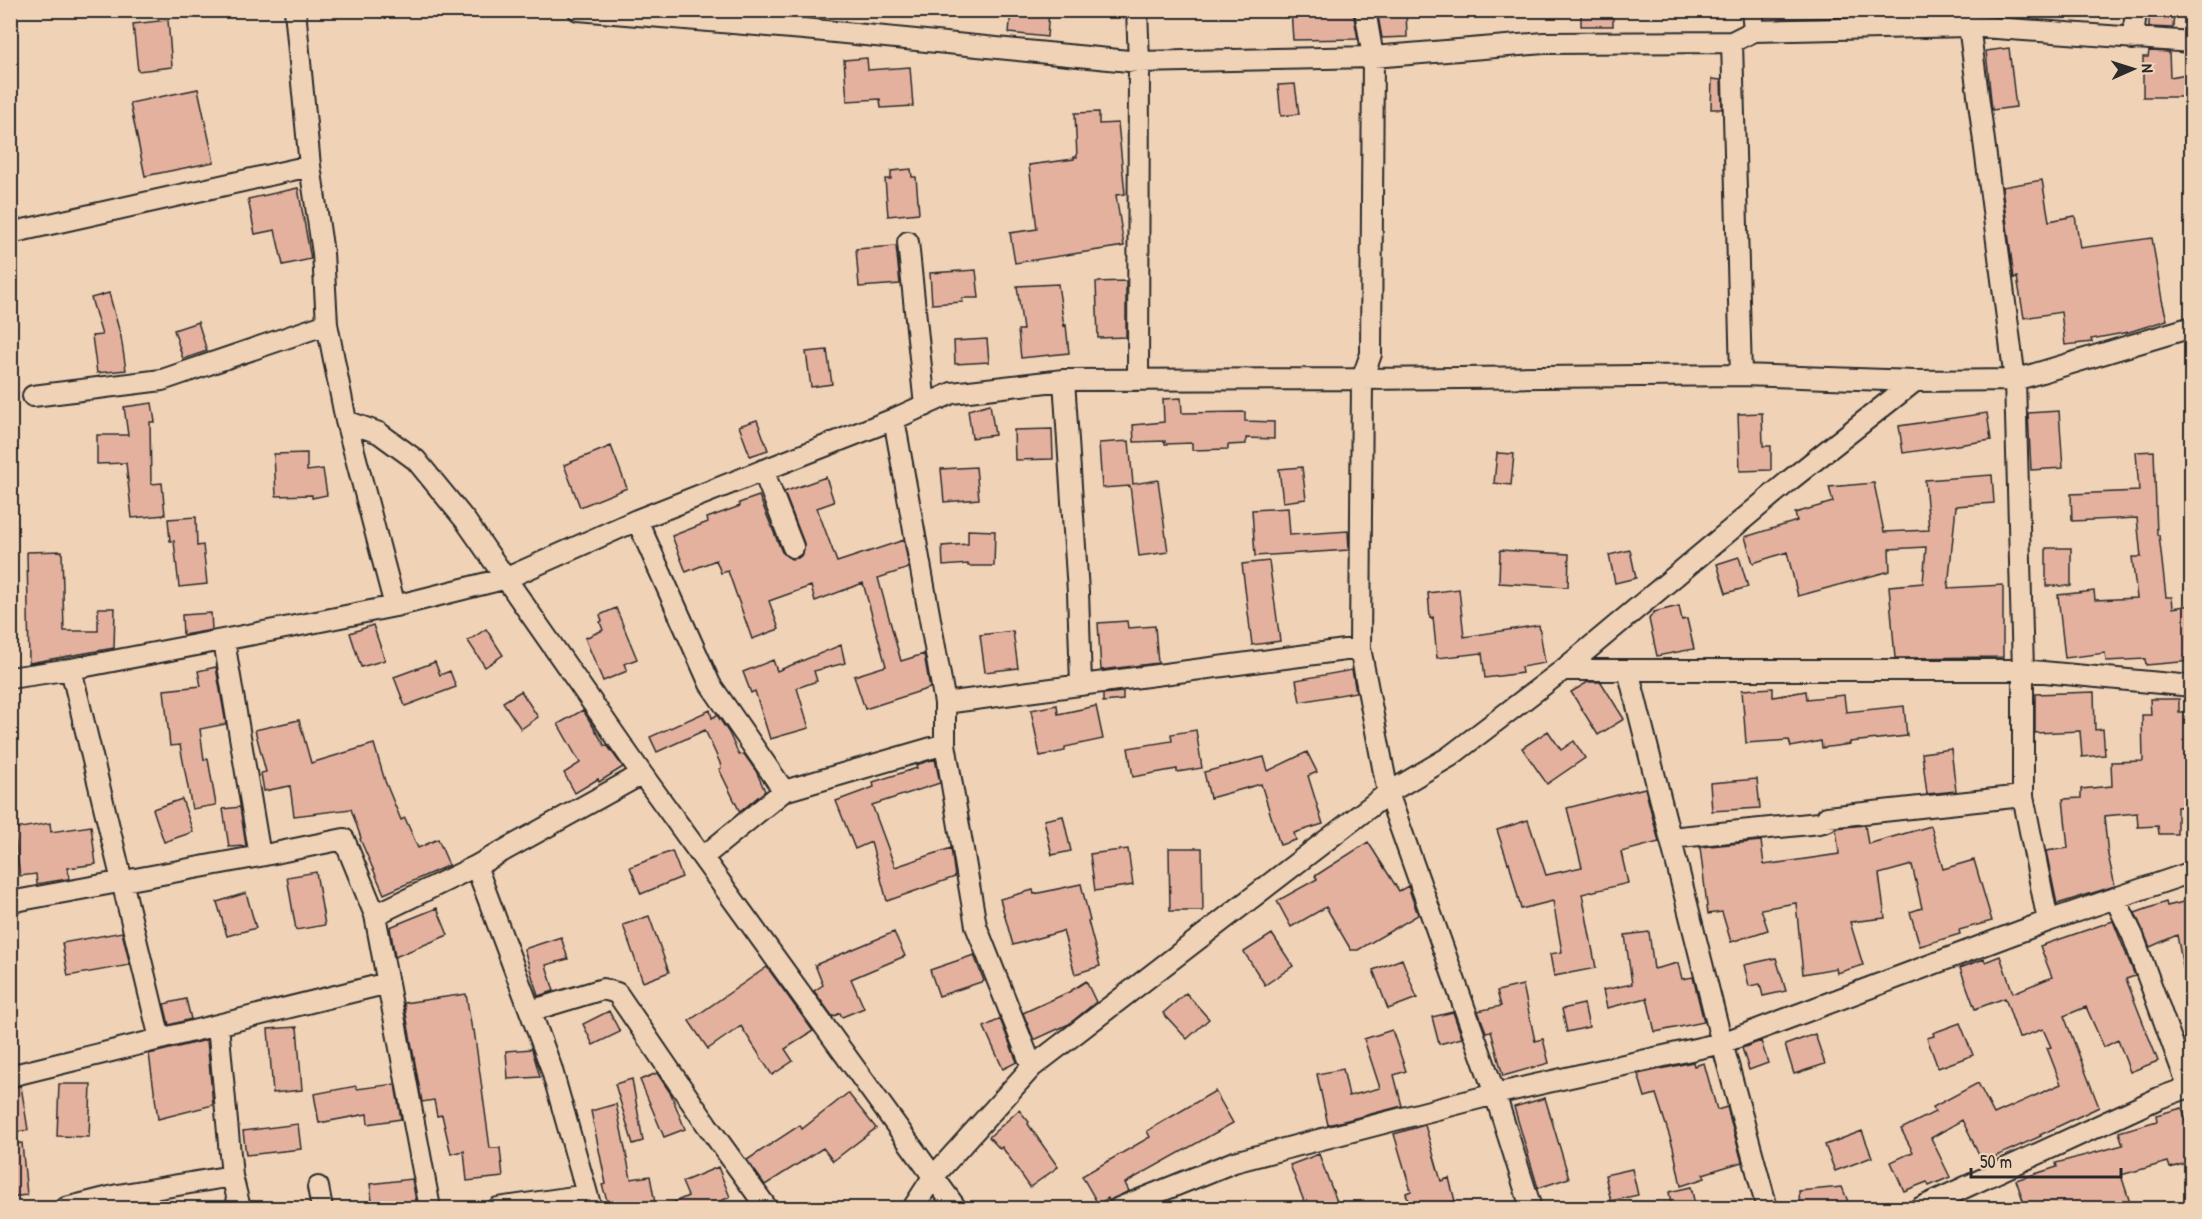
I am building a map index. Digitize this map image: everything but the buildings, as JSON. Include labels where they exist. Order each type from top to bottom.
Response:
[{"type":"street","points":[[295,10],[310,166],[323,253],[327,324],[346,421],[395,606]]},
{"type":"street","points":[[578,10],[805,20],[1139,62],[1372,57],[1544,43],[1732,42],[1754,31],[1968,18],[2133,39],[2192,42]]},
{"type":"street","points":[[1137,10],[1139,62],[1138,380]]},
{"type":"street","points":[[1365,10],[1372,57],[1371,354],[1362,380],[1360,648],[1388,793],[1495,1094],[1531,1209]]},
{"type":"street","points":[[1752,10],[1754,31]]},
{"type":"street","points":[[2133,39],[2136,10]]},
{"type":"street","points":[[1968,18],[2015,380],[2023,670],[2023,796],[2048,921]]},
{"type":"street","points":[[1732,42],[1741,375]]},
{"type":"street","points":[[10,233],[310,166]]},
{"type":"street","points":[[908,242],[925,406]]},
{"type":"street","points":[[33,396],[162,380],[327,324]]},
{"type":"street","points":[[10,678],[224,641],[395,606],[507,578],[637,520],[894,419],[952,393],[1064,380],[1362,380],[1741,375],[1915,381],[2015,380],[2192,327]]},
{"type":"street","points":[[1064,380],[1081,684]]},
{"type":"street","points":[[913,1209],[933,1177],[1032,1067],[1388,793],[1449,757],[1563,670],[1790,480],[1915,381]]},
{"type":"street","points":[[894,419],[945,703],[945,744],[976,927],[1032,1067]]},
{"type":"street","points":[[346,421],[379,434],[416,460],[465,520],[642,774],[956,1209]]},
{"type":"street","points":[[763,470],[793,547]]},
{"type":"street","points":[[637,520],[710,684],[784,791]]},
{"type":"street","points":[[224,641],[260,856]]},
{"type":"street","points":[[945,703],[1360,648]]},
{"type":"street","points":[[71,669],[160,1039]]},
{"type":"street","points":[[1563,670],[2023,670],[2192,686]]},
{"type":"street","points":[[1628,670],[1722,1043],[1767,1209]]},
{"type":"street","points":[[703,858],[784,791],[945,744]]},
{"type":"street","points":[[375,915],[476,866],[642,774]]},
{"type":"street","points":[[1670,838],[1819,823],[1827,821],[1827,817],[2023,796]]},
{"type":"street","points":[[10,902],[260,856],[344,838],[375,915],[430,1209]]},
{"type":"street","points":[[476,866],[551,1067],[589,1202],[498,1209]]},
{"type":"street","points":[[1119,1209],[1234,1162],[1495,1094],[1722,1043],[2048,921],[2192,872]]},
{"type":"street","points":[[1920,1209],[1953,1202],[2190,1086],[2133,936],[2115,898]]},
{"type":"street","points":[[10,1076],[388,983]]},
{"type":"street","points":[[530,1011],[603,989],[617,993],[766,1209]]},
{"type":"street","points":[[218,1025],[232,1176],[240,1209]]},
{"type":"street","points":[[66,1209],[117,1195],[232,1176]]},
{"type":"street","points":[[318,1187],[322,1209]]}]
